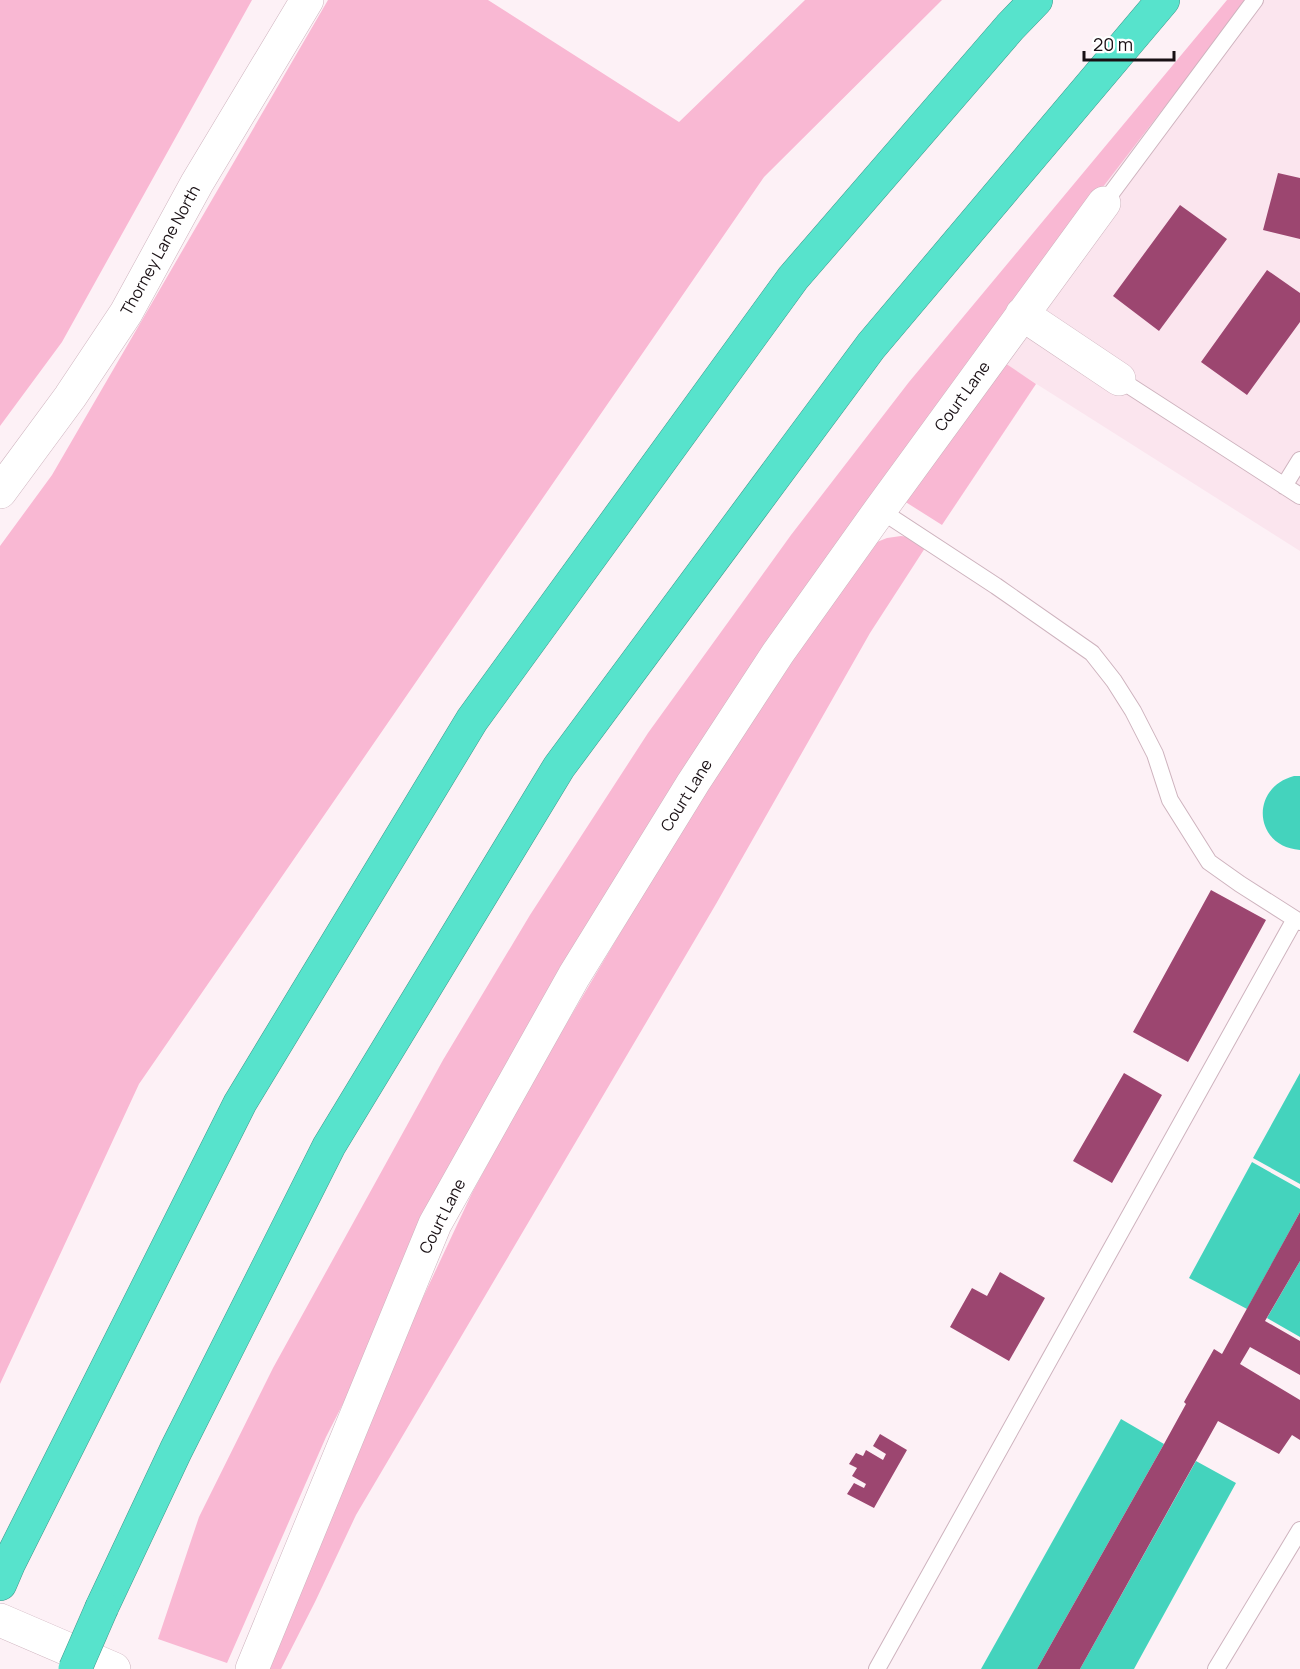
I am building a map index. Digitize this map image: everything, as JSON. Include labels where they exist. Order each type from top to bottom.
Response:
[{"type":"highway","points":[[4,1574],[240,1102],[472,720],[793,278],[1035,0]]},
{"type":"highway","points":[[75,1669],[176,1449],[329,1146],[559,767],[871,346],[1163,0]]},
{"type":"street","name":"Thorney Lane North","points":[[0,492],[70,397],[126,313],[197,183],[307,0]]},
{"type":"street","name":"Court Lane","points":[[252,1669],[435,1224],[574,976],[693,783],[778,653],[1104,203]]},
{"type":"street","points":[[1022,314],[1119,379]]},
{"type":"street","points":[[0,1620],[114,1669]]},
{"type":"lane","name":"Court Lane","points":[[1104,203],[1255,0]]},
{"type":"lane","points":[[1119,379],[1300,496]]},
{"type":"lane","points":[[1284,486],[1300,460]]},
{"type":"lane","points":[[877,1669],[1298,920],[1239,884],[1209,862],[1170,800],[1155,754],[1133,711],[1114,681],[1092,653],[996,586],[880,510]]},
{"type":"lane","points":[[1216,1669],[1300,1530]]},
{"type":"shaded area","points":[[0,0],[252,0],[62,342],[0,426]]},
{"type":"shaded area","points":[[328,0],[488,0],[679,122],[805,0],[942,0],[764,177],[139,1084],[0,1384],[0,546],[52,475]]},
{"type":"shaded area","points":[[1227,0],[1247,0],[982,344],[494,1108],[326,1437],[227,1663],[158,1639],[199,1517],[273,1368],[443,1060],[530,915],[648,733],[791,535],[909,382]]},
{"type":"shaded area","points":[[1247,0],[1300,0],[1300,551],[1013,369],[982,344]]},
{"type":"shaded area","points":[[1005,363],[1036,384],[942,525],[904,501]]},
{"type":"shaded area","points":[[901,536],[908,537],[925,548],[870,633],[716,904],[356,1515],[281,1669],[264,1669],[381,1387],[472,1193],[536,1075],[680,832],[836,595],[877,542]]},
{"type":"shaded area","points":[[1294,776],[1300,776],[1300,850],[1285,846],[1273,839],[1266,828],[1263,816],[1264,804],[1269,792],[1279,783]]},
{"type":"shaded area","points":[[1300,1073],[1300,1184],[1253,1158]]},
{"type":"shaded area","points":[[1252,1162],[1300,1189],[1300,1212],[1247,1309],[1189,1278]]},
{"type":"shaded area","points":[[1300,1261],[1300,1337],[1267,1318]]},
{"type":"shaded area","points":[[1121,1419],[1164,1444],[1037,1669],[981,1669]]},
{"type":"shaded area","points":[[1196,1461],[1236,1483],[1134,1669],[1080,1669]]},
{"type":"building","points":[[1278,173],[1300,178],[1300,239],[1263,230]]},
{"type":"building","points":[[1180,205],[1227,239],[1159,331],[1113,296]]},
{"type":"building","points":[[1267,270],[1300,293],[1300,322],[1247,395],[1201,362]]},
{"type":"building","points":[[1211,890],[1266,920],[1188,1062],[1133,1032]]},
{"type":"building","points":[[1124,1073],[1162,1095],[1112,1183],[1073,1161]]},
{"type":"building","points":[[1300,1212],[1300,1261],[1265,1321],[1300,1341],[1300,1375],[1250,1347],[1240,1364],[1300,1400],[1300,1440],[1292,1435],[1279,1454],[1218,1421],[1080,1669],[1037,1669],[1164,1444],[1186,1404],[1184,1402],[1214,1349],[1222,1354]]},
{"type":"building","points":[[1000,1272],[1045,1298],[1009,1361],[950,1327],[972,1288],[987,1296]]},
{"type":"building","points":[[880,1434],[907,1450],[874,1508],[847,1494],[854,1483],[864,1488],[866,1484],[852,1476],[857,1468],[849,1464],[856,1453],[863,1456],[866,1450],[883,1460],[886,1454],[873,1446]]}]
